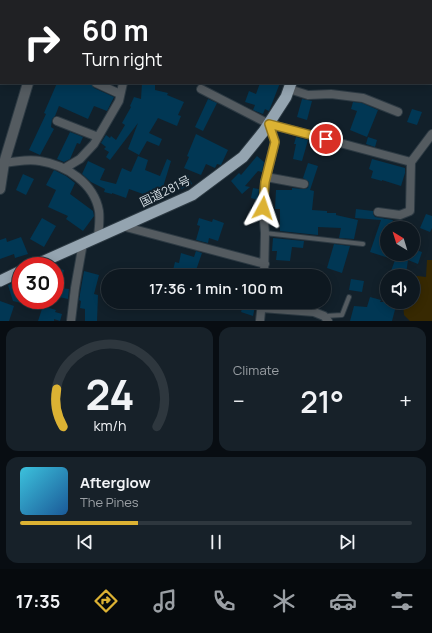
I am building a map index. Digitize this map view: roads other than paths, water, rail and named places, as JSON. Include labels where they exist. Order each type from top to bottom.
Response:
[{"type":"highway","name":"国道281号","points":[[53,257],[192,195],[243,157],[269,124],[286,97],[290,86]]},
{"type":"highway","points":[[0,281],[12,275]]},
{"type":"street","points":[[0,188],[2,164],[28,84]]},
{"type":"street","points":[[98,84],[120,94]]},
{"type":"street","points":[[65,168],[80,159],[94,144],[119,101],[123,84]]},
{"type":"street","points":[[290,86],[308,95],[331,94],[363,98],[398,112]]},
{"type":"street","points":[[201,89],[269,124],[411,162]]},
{"type":"street","points":[[57,121],[98,137]]},
{"type":"street","points":[[265,269],[265,234],[263,208],[266,177],[275,142],[269,124]]},
{"type":"street","points":[[378,212],[400,215],[410,211],[411,162],[432,134]]},
{"type":"street","points":[[2,164],[38,160],[65,168],[89,188],[95,198],[99,212],[98,236]]},
{"type":"street","points":[[266,177],[304,184]]},
{"type":"street","points":[[122,226],[265,264]]},
{"type":"street","points":[[71,321],[83,243]]},
{"type":"street","points":[[260,321],[262,309]]},
{"type":"street","points":[[292,309],[314,312],[326,319]]},
{"type":"lane","points":[[265,234],[363,244]]},
{"type":"lane","points":[[326,319],[342,315],[349,297]]}]
